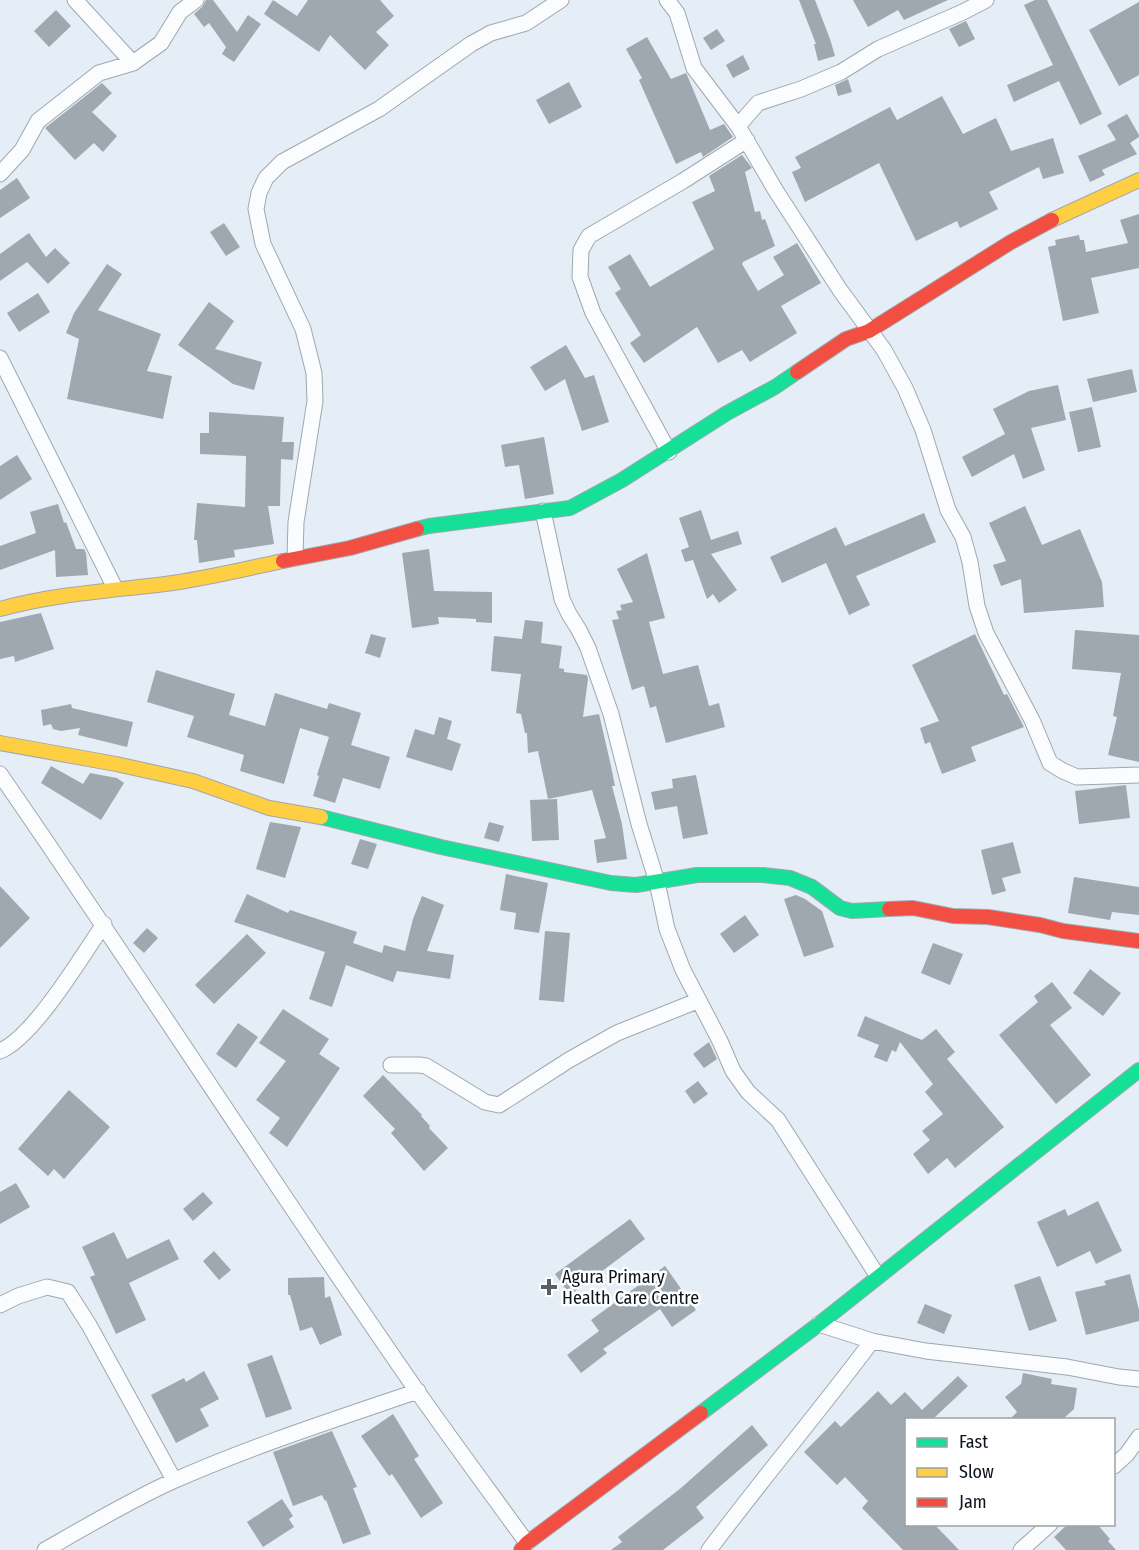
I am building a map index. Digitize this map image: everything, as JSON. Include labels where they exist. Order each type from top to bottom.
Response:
[{"type":"street","points":[[75,0],[133,63]]},
{"type":"street","points":[[0,174],[21,150],[38,122],[99,73],[133,63],[161,43],[180,12],[196,0]]},
{"type":"street","points":[[295,558],[296,522],[315,402],[314,373],[303,329],[261,236],[256,209],[262,185],[282,162],[379,109],[471,44],[491,33],[526,23],[561,0]]},
{"type":"street","points":[[667,0],[681,21],[694,68],[738,126],[776,192],[884,350],[905,388],[923,430],[948,510],[963,537],[970,562],[977,606],[986,633],[1032,720],[1050,763],[1077,777],[1139,775]]},
{"type":"street","points":[[738,126],[758,103],[801,89],[841,72],[878,49],[986,0]]},
{"type":"street","points":[[669,452],[593,313],[580,278],[581,250],[589,236],[683,181],[747,140]]},
{"type":"street","points":[[0,609],[29,601],[115,588],[166,584],[350,548],[429,526],[570,508],[669,452],[727,413],[775,387],[846,339],[869,331],[1011,242],[1062,214],[1139,180]]},
{"type":"street","points":[[0,358],[115,588]]},
{"type":"street","points":[[543,511],[562,599],[588,648],[611,714],[639,824],[657,882],[667,929],[697,1000],[720,1041],[733,1071],[748,1092],[778,1120],[878,1275]]},
{"type":"street","points":[[0,743],[104,761],[182,779],[269,808],[340,820],[441,847],[611,883],[636,885],[696,875],[763,875],[790,878],[812,887],[840,908],[852,911],[913,908],[953,916],[988,917],[1063,931],[1139,941]]},
{"type":"street","points":[[0,774],[104,924],[268,1173],[524,1546],[819,1324],[1139,1070]]},
{"type":"street","points":[[0,1051],[27,1032],[104,924]]},
{"type":"street","points":[[391,1065],[426,1066],[486,1102],[499,1105],[616,1033],[697,1000]]},
{"type":"street","points":[[0,1305],[18,1296],[47,1287],[68,1292],[89,1325],[174,1480]]},
{"type":"street","points":[[819,1324],[872,1341],[926,1351],[1067,1367],[1139,1379]]},
{"type":"street","points":[[710,1550],[872,1341]]},
{"type":"street","points":[[45,1550],[126,1503],[174,1480],[298,1432],[418,1392]]},
{"type":"street","points":[[1115,1464],[1139,1437]]},
{"type":"street","points":[[1021,1550],[1048,1526]]},
{"type":"building","points":[[206,0],[213,0],[237,32],[248,15],[261,24],[234,62],[222,54],[226,47],[209,23],[204,27],[194,14]]},
{"type":"building","points":[[273,0],[297,16],[308,0],[380,0],[394,16],[376,32],[389,45],[365,70],[330,35],[319,52],[264,14]]},
{"type":"building","points":[[799,0],[815,0],[835,56],[818,61],[814,44],[816,44]]},
{"type":"building","points":[[853,0],[948,0],[904,20],[898,10],[868,27]]},
{"type":"building","points":[[1035,0],[1047,0],[1102,114],[1080,125],[1059,81],[1014,102],[1007,85],[1053,65],[1024,5]]},
{"type":"building","points":[[1139,2],[1139,75],[1119,86],[1089,30]]},
{"type":"building","points":[[56,10],[71,26],[49,47],[34,31]]},
{"type":"building","points":[[966,21],[975,39],[959,47],[949,29]]},
{"type":"building","points":[[717,29],[725,41],[711,50],[703,38]]},
{"type":"building","points":[[647,37],[671,79],[686,73],[710,130],[724,124],[733,137],[703,157],[701,152],[676,164],[639,80],[642,78],[626,49]]},
{"type":"building","points":[[743,55],[750,69],[733,78],[726,65]]},
{"type":"building","points":[[848,79],[852,92],[838,96],[835,85]]},
{"type":"building","points":[[569,82],[582,107],[549,124],[536,100]]},
{"type":"building","points":[[102,83],[112,93],[92,112],[117,136],[103,152],[94,143],[75,160],[45,128]]},
{"type":"building","points":[[942,96],[963,134],[996,118],[1011,151],[1053,138],[1064,173],[1043,179],[1039,167],[989,192],[998,209],[960,228],[957,221],[916,241],[879,163],[805,202],[792,172],[801,168],[795,157],[890,107],[897,120]]},
{"type":"building","points":[[1127,114],[1139,135],[1130,143],[1137,154],[1102,170],[1105,175],[1090,182],[1078,156],[1116,140],[1107,125]]},
{"type":"building","points":[[742,155],[752,168],[745,172],[755,212],[760,211],[762,220],[765,219],[775,246],[742,264],[758,291],[784,275],[773,257],[797,243],[821,283],[781,306],[797,333],[750,362],[742,350],[718,363],[697,327],[644,363],[630,343],[641,335],[615,293],[621,289],[608,267],[630,254],[650,287],[714,249],[692,202],[715,191],[709,176]]},
{"type":"building","points":[[17,178],[30,198],[0,218],[0,190]]},
{"type":"building","points":[[1139,214],[1139,268],[1091,278],[1099,313],[1063,321],[1048,247],[1056,245],[1055,240],[1079,235],[1080,240],[1084,240],[1086,252],[1128,243],[1120,220]]},
{"type":"building","points":[[224,223],[240,247],[226,256],[210,232]]},
{"type":"building","points":[[29,233],[46,257],[55,248],[70,263],[48,284],[27,262],[0,281],[0,254]]},
{"type":"building","points":[[107,264],[122,274],[98,310],[161,334],[147,371],[172,376],[163,419],[67,399],[79,339],[66,333],[74,313]]},
{"type":"building","points":[[38,293],[50,312],[19,332],[7,313]]},
{"type":"building","points":[[209,302],[234,321],[215,349],[262,362],[254,390],[233,384],[178,345]]},
{"type":"building","points":[[566,345],[585,378],[594,375],[609,422],[582,431],[565,379],[545,391],[530,367]]},
{"type":"building","points":[[1132,369],[1137,392],[1093,402],[1087,379]]},
{"type":"building","points":[[1058,385],[1066,420],[1031,428],[1045,470],[1023,479],[1014,454],[972,477],[962,457],[1005,434],[993,409],[1029,391]]},
{"type":"building","points":[[1092,407],[1101,447],[1078,452],[1069,412]]},
{"type":"building","points":[[209,412],[284,417],[282,442],[294,442],[293,460],[281,459],[280,506],[268,506],[274,544],[234,550],[235,557],[199,563],[197,540],[194,540],[197,503],[245,507],[246,456],[200,454],[200,433],[209,433]]},
{"type":"building","points":[[544,437],[554,494],[525,499],[519,465],[505,467],[501,445]]},
{"type":"building","points":[[17,455],[32,479],[0,500],[0,466]]},
{"type":"building","points":[[58,504],[76,549],[84,549],[86,553],[88,575],[56,577],[55,550],[0,570],[0,546],[36,533],[30,512]]},
{"type":"building","points":[[1025,506],[1042,545],[1080,529],[1102,582],[1104,607],[1024,613],[1021,579],[1001,586],[993,565],[1006,561],[989,523]]},
{"type":"building","points":[[701,510],[711,540],[738,531],[742,544],[711,554],[737,590],[719,603],[713,594],[707,599],[693,560],[685,562],[681,550],[689,547],[679,518]]},
{"type":"building","points":[[924,513],[936,542],[856,576],[870,605],[849,615],[826,563],[782,583],[770,557],[836,527],[845,546]]},
{"type":"building","points":[[429,549],[434,591],[492,592],[492,623],[476,622],[476,619],[438,617],[439,624],[412,628],[402,553]]},
{"type":"building","points":[[647,553],[665,618],[649,622],[663,674],[698,665],[709,706],[719,703],[725,727],[666,743],[656,706],[650,708],[644,686],[632,690],[612,620],[619,619],[616,611],[622,610],[620,605],[633,602],[617,569]]},
{"type":"building","points":[[41,613],[54,649],[15,662],[14,656],[0,659],[0,622]]},
{"type":"building","points":[[525,620],[543,622],[541,643],[562,646],[559,668],[564,669],[564,672],[587,675],[583,717],[599,714],[615,786],[612,786],[622,824],[627,859],[597,863],[594,840],[606,838],[592,790],[548,799],[538,751],[528,753],[527,733],[525,733],[521,714],[516,713],[521,674],[491,671],[494,636],[522,639]]},
{"type":"building","points":[[1075,630],[1139,635],[1139,762],[1108,755],[1117,717],[1113,716],[1121,673],[1072,669]]},
{"type":"building","points":[[371,634],[386,638],[380,658],[365,653]]},
{"type":"building","points":[[975,634],[1004,695],[1007,694],[1024,727],[971,747],[976,761],[942,774],[930,742],[925,744],[920,728],[939,721],[912,665]]},
{"type":"building","points":[[156,670],[235,694],[229,715],[265,726],[275,693],[327,709],[329,703],[361,713],[351,745],[390,757],[380,789],[343,778],[335,803],[313,796],[329,737],[300,728],[284,784],[240,771],[244,755],[187,737],[194,716],[147,702]]},
{"type":"building","points":[[71,704],[72,708],[133,722],[127,747],[78,735],[80,728],[61,731],[53,729],[51,724],[43,726],[41,710]]},
{"type":"building","points":[[439,717],[452,721],[447,739],[461,744],[452,771],[406,757],[415,729],[434,735]]},
{"type":"building","points":[[51,766],[83,784],[90,773],[117,778],[124,783],[101,820],[41,783]]},
{"type":"building","points":[[696,775],[708,834],[683,839],[677,806],[655,810],[651,792],[673,788],[672,779]]},
{"type":"building","points":[[1126,785],[1130,818],[1079,824],[1075,791]]},
{"type":"building","points":[[557,799],[559,840],[532,841],[530,800]]},
{"type":"building","points":[[270,822],[301,827],[285,878],[256,869]]},
{"type":"building","points":[[489,822],[504,826],[499,842],[484,838]]},
{"type":"building","points":[[360,839],[377,844],[368,869],[351,864]]},
{"type":"building","points":[[1013,842],[1021,873],[1002,878],[1006,891],[992,895],[981,850]]},
{"type":"building","points":[[506,874],[548,883],[539,933],[514,929],[516,913],[500,910]]},
{"type":"building","points":[[1074,877],[1139,887],[1139,915],[1112,912],[1110,920],[1068,913]]},
{"type":"building","points":[[0,886],[30,918],[0,948]]},
{"type":"building","points":[[247,894],[288,913],[290,910],[357,932],[353,943],[382,953],[384,945],[405,951],[413,919],[422,896],[444,905],[427,951],[454,955],[450,979],[397,971],[393,982],[346,965],[332,1007],[309,999],[325,952],[234,922]]},
{"type":"building","points":[[796,895],[822,911],[834,947],[804,957],[784,899]]},
{"type":"building","points":[[745,915],[759,935],[734,953],[720,934]]},
{"type":"building","points":[[147,928],[158,938],[144,953],[133,943]]},
{"type":"building","points":[[545,931],[570,933],[564,1002],[539,1000]]},
{"type":"building","points":[[247,934],[266,953],[214,1004],[195,985]]},
{"type":"building","points":[[933,943],[963,954],[950,985],[921,973]]},
{"type":"building","points":[[1090,969],[1121,993],[1103,1016],[1073,993]]},
{"type":"building","points":[[1052,982],[1072,1008],[1050,1025],[1091,1075],[1056,1104],[999,1035],[1038,1002],[1034,996]]},
{"type":"building","points":[[283,1009],[329,1039],[319,1054],[340,1068],[287,1147],[269,1133],[280,1118],[256,1100],[286,1061],[259,1043]]},
{"type":"building","points":[[865,1016],[922,1040],[936,1029],[955,1052],[947,1059],[1004,1127],[955,1168],[947,1158],[928,1174],[913,1154],[930,1140],[922,1131],[943,1114],[925,1092],[933,1084],[900,1042],[896,1052],[892,1050],[887,1062],[874,1057],[879,1045],[857,1036]]},
{"type":"building","points":[[238,1023],[258,1037],[236,1068],[216,1054]]},
{"type":"building","points":[[709,1042],[717,1059],[704,1068],[693,1054]]},
{"type":"building","points":[[383,1075],[422,1115],[430,1126],[429,1128],[448,1148],[424,1171],[391,1133],[395,1129],[363,1096]]},
{"type":"building","points":[[698,1081],[708,1094],[694,1104],[685,1091]]},
{"type":"building","points":[[69,1090],[110,1127],[64,1179],[54,1169],[48,1176],[18,1149]]},
{"type":"building","points":[[16,1183],[30,1207],[0,1224],[0,1192]]},
{"type":"building","points":[[203,1192],[213,1203],[193,1221],[183,1209]]},
{"type":"building","points":[[1098,1201],[1122,1251],[1096,1264],[1090,1251],[1057,1267],[1037,1222],[1065,1209],[1068,1216]]},
{"type":"building","points":[[630,1219],[645,1239],[570,1295],[555,1274]]},
{"type":"building","points":[[114,1232],[127,1259],[169,1239],[179,1259],[129,1283],[146,1320],[116,1334],[90,1277],[95,1275],[82,1247]]},
{"type":"building","points":[[214,1251],[231,1270],[219,1280],[203,1261]]},
{"type":"building","points":[[665,1266],[696,1310],[672,1327],[660,1309],[603,1349],[607,1353],[581,1373],[567,1355],[599,1331],[591,1320]]},
{"type":"building","points":[[1130,1274],[1139,1310],[1139,1321],[1086,1335],[1075,1292],[1106,1285],[1104,1281]]},
{"type":"building","points":[[1040,1276],[1057,1321],[1029,1331],[1014,1285]]},
{"type":"building","points":[[324,1277],[325,1298],[330,1296],[342,1335],[320,1345],[312,1327],[300,1331],[290,1295],[288,1295],[288,1278]]},
{"type":"building","points":[[925,1304],[952,1315],[944,1334],[917,1323]]},
{"type":"building","points":[[272,1355],[292,1409],[266,1418],[247,1364]]},
{"type":"building","points":[[204,1371],[219,1399],[200,1409],[209,1426],[176,1443],[151,1395],[184,1378],[186,1382]]},
{"type":"building","points":[[1023,1373],[1052,1379],[1051,1384],[1077,1388],[1074,1409],[1064,1418],[1011,1418],[1017,1412],[1005,1397],[1021,1384]]},
{"type":"building","points":[[958,1376],[968,1386],[934,1418],[905,1418],[905,1526],[936,1526],[959,1550],[903,1550],[862,1508],[868,1501],[845,1477],[837,1485],[804,1452],[835,1421],[841,1427],[878,1391],[891,1405],[905,1392],[922,1410]]},
{"type":"building","points":[[393,1414],[419,1456],[414,1459],[443,1503],[421,1518],[392,1474],[389,1476],[361,1436]]},
{"type":"building","points":[[752,1425],[768,1445],[696,1507],[704,1518],[663,1550],[611,1550],[622,1542],[618,1537],[681,1488]]},
{"type":"building","points":[[332,1431],[357,1487],[353,1488],[371,1534],[343,1544],[322,1495],[293,1506],[273,1452]]},
{"type":"building","points":[[282,1499],[293,1516],[289,1519],[294,1527],[263,1547],[247,1522]]},
{"type":"building","points":[[1066,1526],[1099,1526],[1116,1550],[1066,1550],[1054,1537]]},
{"type":"traffic: fast","points":[[417,529],[570,508],[622,480],[727,413],[775,387],[797,372]]},
{"type":"traffic: fast","points":[[321,817],[441,847],[611,883],[636,885],[697,875],[763,875],[790,878],[812,887],[840,908],[852,911],[889,909]]},
{"type":"traffic: fast","points":[[701,1413],[819,1324],[1139,1070]]},
{"type":"traffic: slow","points":[[1052,220],[1139,180]]},
{"type":"traffic: slow","points":[[0,609],[61,596],[165,584],[283,561]]},
{"type":"traffic: slow","points":[[0,743],[116,764],[193,781],[269,808],[321,817]]},
{"type":"traffic: jam","points":[[797,372],[846,339],[869,331],[1011,242],[1052,220]]},
{"type":"traffic: jam","points":[[283,561],[350,548],[417,529]]},
{"type":"traffic: jam","points":[[889,909],[913,908],[953,916],[988,917],[1063,931],[1139,941]]},
{"type":"traffic: jam","points":[[521,1550],[527,1543],[701,1413]]},
{"type":"place","name":"Agura Primary Health Care Centre","points":[[549,1287]]}]
